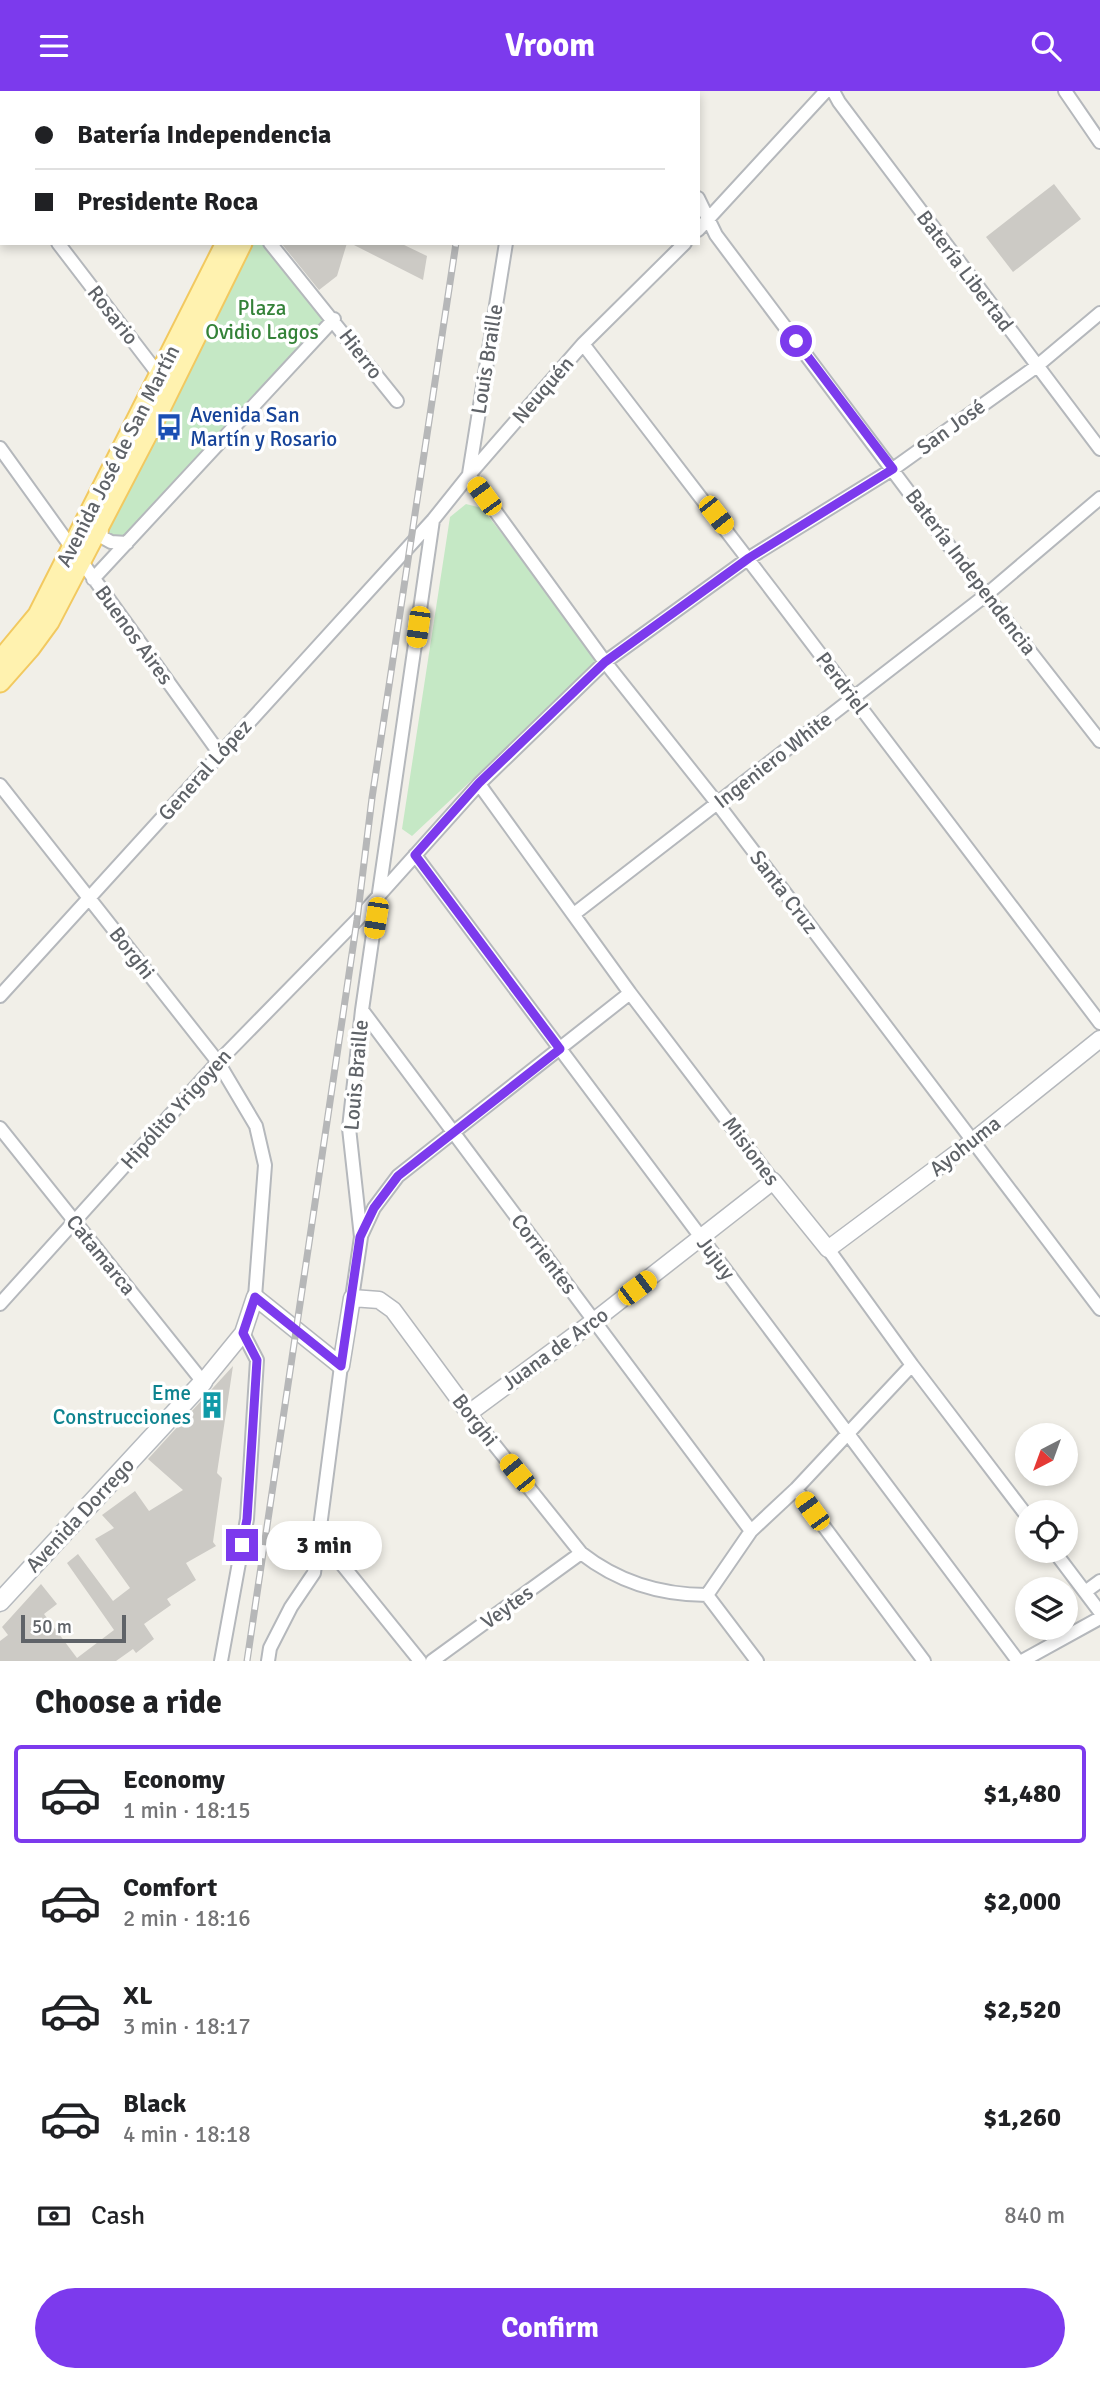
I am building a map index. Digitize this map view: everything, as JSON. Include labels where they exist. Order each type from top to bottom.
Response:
[{"type":"main road","name":"Avenida José de San Martín","points":[[0,661],[34,621],[77,554],[101,524],[225,245]]},
{"type":"main road","name":"Avenida José de San Martín","points":[[0,682],[41,635],[77,554],[166,379],[241,245]]},
{"type":"main road","name":"Avenida Dorrego","points":[[0,1602],[203,1382]]},
{"type":"street","points":[[700,228],[826,91]]},
{"type":"street","name":"Batería Libertad","points":[[833,91],[1100,449]]},
{"type":"street","points":[[1065,91],[1100,142]]},
{"type":"street","name":"Batería Independencia","points":[[700,202],[716,235],[986,595],[1100,741]]},
{"type":"street","name":"Rosario","points":[[60,245],[166,379]]},
{"type":"street","name":"Hierro","points":[[272,245],[334,319],[397,401]]},
{"type":"street","name":"Louis Braille","points":[[469,475],[506,245]]},
{"type":"street","name":"Neuquén","points":[[410,545],[583,344],[683,245]]},
{"type":"street","name":"San José","points":[[357,920],[479,783],[605,662],[749,558],[893,469],[1037,366],[1100,313]]},
{"type":"street","points":[[93,579],[334,319]]},
{"type":"street","name":"Perdriel","points":[[583,344],[749,558],[1100,1023]]},
{"type":"street","name":"Buenos Aires","points":[[0,448],[220,754]]},
{"type":"street","name":"Santa Cruz","points":[[469,475],[605,662],[717,803],[1100,1310]]},
{"type":"street","name":"Ingeniero White","points":[[574,914],[986,595],[1100,498]]},
{"type":"street","name":"Louis Braille","points":[[268,1661],[270,1649],[291,1607],[314,1573],[360,1237],[349,1128],[362,1010],[433,520]]},
{"type":"street","points":[[101,524],[102,537],[111,542],[127,543]]},
{"type":"street","name":"General López","points":[[0,996],[410,545]]},
{"type":"street","name":"Misiones","points":[[479,783],[631,993],[828,1249],[1015,1500]]},
{"type":"street","name":"Borghi","points":[[0,785],[218,1062],[256,1126]]},
{"type":"street","name":"Jujuy","points":[[415,855],[1020,1661]]},
{"type":"street","name":"Hipólito Yrigoyen","points":[[0,1304],[218,1062],[357,920]]},
{"type":"street","points":[[360,1237],[374,1208],[398,1176],[631,993]]},
{"type":"street","name":"Corrientes","points":[[362,1010],[751,1531]]},
{"type":"street","name":"Ayohuma","points":[[828,1249],[973,1141],[1100,1039]]},
{"type":"street","name":"Avenida Dorrego","points":[[203,1382],[243,1333],[255,1297],[265,1165],[256,1126]]},
{"type":"street","name":"Catamarca","points":[[0,1128],[203,1382]]},
{"type":"street","name":"Juana de Arco","points":[[469,1412],[594,1321],[774,1181]]},
{"type":"street","points":[[255,1297],[341,1366]]},
{"type":"street","name":"Borghi","points":[[352,1298],[379,1300],[393,1310],[469,1412],[581,1553],[598,1567],[663,1593],[707,1595]]},
{"type":"street","points":[[221,1661],[247,1519],[257,1360],[243,1333]]},
{"type":"street","points":[[757,1661],[707,1595],[751,1531],[796,1489],[912,1365]]},
{"type":"street","points":[[796,1489],[924,1661]]},
{"type":"street","points":[[319,1536],[420,1661]]},
{"type":"street","name":"Veytes","points":[[432,1661],[581,1553]]},
{"type":"street","points":[[1063,1563],[1100,1612]]},
{"type":"street","points":[[1085,1592],[1100,1581]]},
{"type":"street","points":[[1020,1661],[1100,1618]]},
{"type":"green space","name":"Plaza Ovidio Lagos","points":[[241,245],[272,245],[334,319],[127,543],[102,537]]},
{"type":"green space","points":[[466,504],[482,508],[600,660],[412,836],[402,829],[450,517]]},
{"type":"building","points":[[1054,184],[1081,219],[1013,272],[986,237]]},
{"type":"building","points":[[283,245],[346,245],[337,276],[319,290]]},
{"type":"building","points":[[354,245],[404,245],[427,256],[423,280]]},
{"type":"building","points":[[233,1366],[217,1473],[222,1478],[213,1542],[216,1546],[186,1563],[196,1580],[167,1599],[171,1605],[144,1624],[154,1639],[136,1653],[133,1649],[116,1661],[0,1661],[0,1641],[8,1635],[2,1627],[41,1584],[57,1604],[44,1614],[77,1658],[114,1630],[67,1563],[78,1554],[113,1601],[130,1588],[95,1539],[114,1528],[102,1515],[135,1491],[149,1511],[183,1490],[148,1459]]},
{"type":"railway","points":[[247,1661],[357,920],[372,798],[456,245]]},
{"type":"place","name":"Avenida San Martín y Rosario","points":[[169,427]]},
{"type":"place","name":"Eme Construcciones","points":[[212,1405]]},
{"type":"route","points":[[242,1545],[247,1519],[257,1360],[243,1333],[255,1297],[341,1366],[360,1237],[374,1208],[398,1176],[560,1049],[415,855],[479,783],[605,662],[749,558],[893,469],[796,341]]}]
